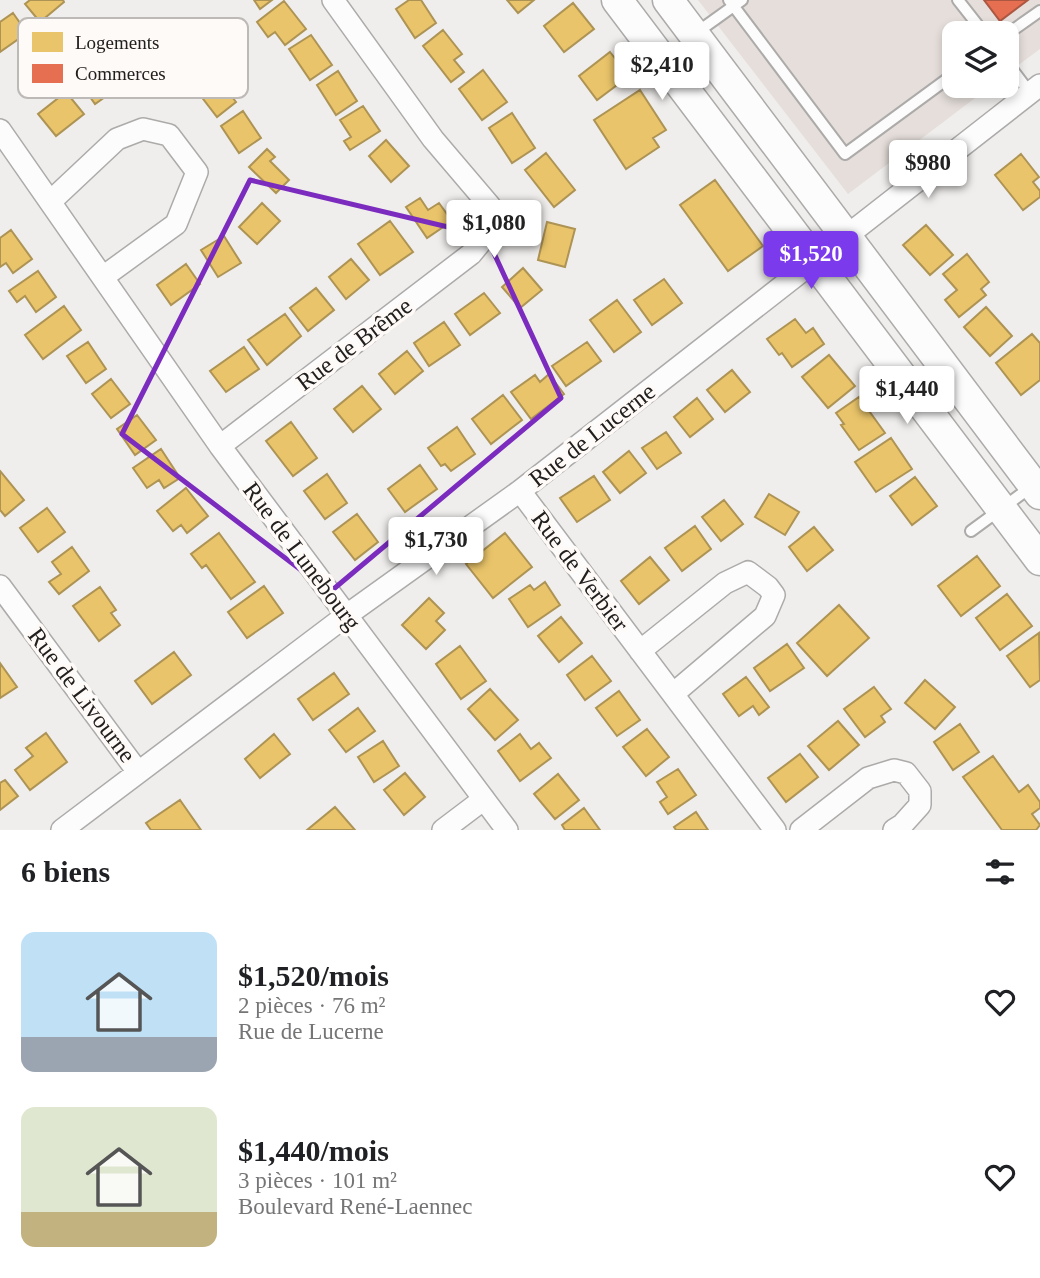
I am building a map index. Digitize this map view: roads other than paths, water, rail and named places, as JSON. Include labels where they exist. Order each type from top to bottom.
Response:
[{"type":"street","name":"Rue de Brême","points":[[220,446],[471,254],[489,232],[489,206],[433,139],[333,0]]},
{"type":"street","points":[[617,0],[1040,560]]},
{"type":"street","points":[[667,0],[1037,489]]},
{"type":"street","name":"Rue de Lucerne","points":[[62,830],[347,615],[520,491],[845,237],[1037,94]]},
{"type":"street","points":[[50,202],[117,139],[143,129],[169,135],[197,172],[176,224],[103,277]]},
{"type":"street","name":"Rue de Lunebourg","points":[[0,130],[220,446],[507,830]]},
{"type":"street","name":"Rue de Verbier","points":[[520,491],[775,830]]},
{"type":"street","name":"Rue de Verbier","points":[[640,651],[725,583],[748,572],[768,587],[774,596],[765,616],[673,694]]},
{"type":"street","name":"Rue de Livourne","points":[[0,586],[138,772]]},
{"type":"street","points":[[802,830],[868,778],[894,770],[906,773],[920,791],[920,805],[894,830]]},
{"type":"street","points":[[443,830],[484,799]]},
{"type":"lane","points":[[958,0],[975,21]]},
{"type":"lane","points":[[694,35],[734,2],[845,155],[942,83]]},
{"type":"lane","points":[[1019,26],[1040,11]]},
{"type":"lane","points":[[1019,75],[1037,94]]},
{"type":"lane","points":[[971,531],[1001,509],[1037,489]]}]
